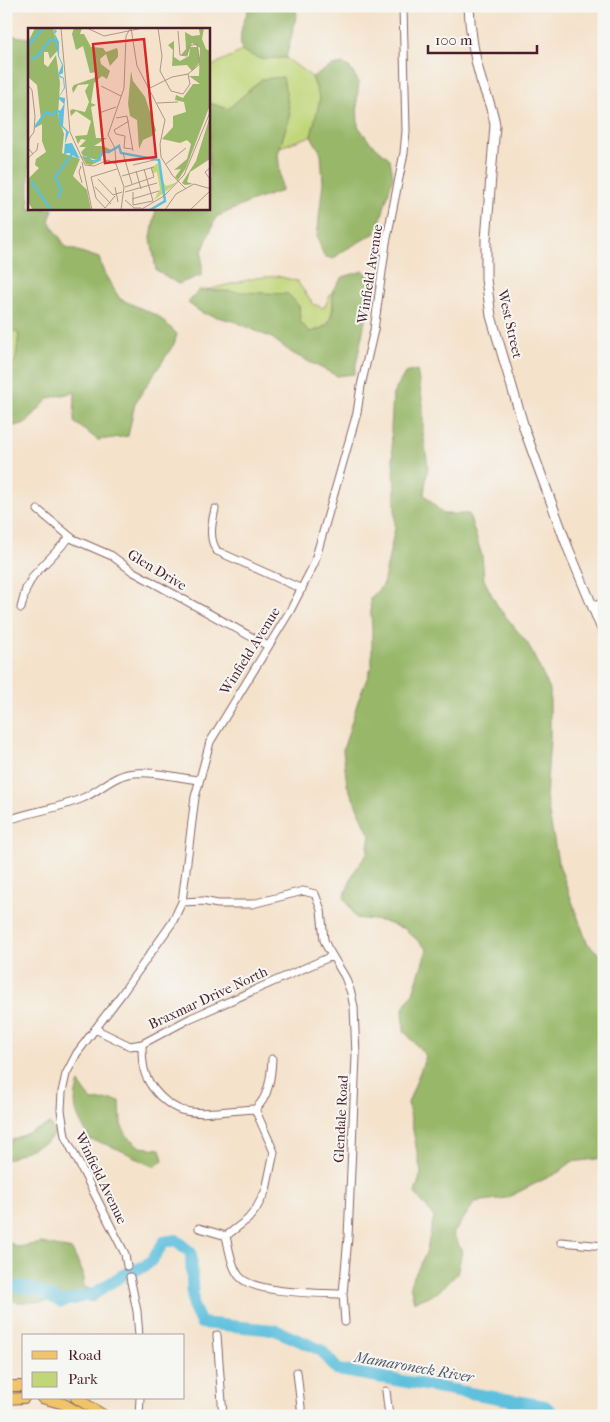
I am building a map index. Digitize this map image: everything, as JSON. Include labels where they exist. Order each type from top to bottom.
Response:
[{"type":"main road","points":[[6,1386],[22,1386]]},
{"type":"main road","points":[[6,1399],[22,1398]]},
{"type":"main road","points":[[49,1400],[64,1404],[85,1416]]},
{"type":"main road","points":[[79,1400],[105,1416]]},
{"type":"street","name":"Winfield Avenue","points":[[128,1266],[125,1254],[65,1136],[61,1110],[62,1092],[66,1074],[77,1053],[87,1042],[172,923],[182,902],[195,797],[210,742],[302,589],[314,564],[357,413],[374,330],[386,243],[404,149],[406,131],[403,6]]},
{"type":"street","name":"West Street","points":[[469,6],[474,52],[494,116],[495,125],[486,240],[486,279],[491,316],[525,431],[568,548],[604,634]]},
{"type":"street","points":[[215,508],[212,538],[217,552],[302,589]]},
{"type":"street","name":"Glen Drive","points":[[38,510],[70,537],[112,556],[132,571],[268,646]]},
{"type":"street","points":[[21,608],[26,588],[33,576],[70,537]]},
{"type":"street","points":[[592,607],[604,602]]},
{"type":"street","points":[[6,821],[83,798],[117,777],[132,773],[150,772],[199,780]]},
{"type":"street","name":"Glendale Road","points":[[182,902],[202,900],[218,904],[252,904],[303,891],[312,893],[318,900],[324,940],[345,977],[354,1007],[356,1047],[344,1294],[345,1322]]},
{"type":"street","name":"Braxmar Drive North","points":[[95,1029],[130,1046],[142,1044],[191,1018],[332,956]]},
{"type":"street","points":[[142,1044],[143,1064],[147,1078],[166,1102],[181,1110],[202,1112],[255,1109],[260,1105],[268,1090],[272,1059]]},
{"type":"street","points":[[226,1236],[248,1219],[256,1209],[266,1190],[274,1152],[255,1109]]},
{"type":"street","points":[[199,1228],[226,1236]]},
{"type":"street","points":[[226,1236],[239,1277],[247,1283],[260,1288],[274,1290],[344,1294]]},
{"type":"street","points":[[561,1242],[604,1246]]},
{"type":"street","points":[[130,1277],[137,1310],[139,1334]]},
{"type":"street","points":[[216,1335],[223,1416]]},
{"type":"street","points":[[296,1372],[302,1416]]},
{"type":"street","points":[[386,1391],[389,1416]]},
{"type":"street","points":[[139,1416],[140,1400]]},
{"type":"green space","points":[[250,6],[293,6],[297,13],[286,58],[260,59],[242,51],[241,33]]},
{"type":"green space","points":[[6,35],[28,38],[28,210],[53,210],[49,221],[66,247],[99,258],[104,273],[120,299],[158,316],[177,334],[174,344],[135,403],[128,436],[98,440],[74,422],[75,392],[49,398],[26,423],[6,428],[6,378],[16,359],[19,334],[6,326]]},
{"type":"green space","points":[[242,51],[286,58],[312,77],[320,99],[319,119],[311,136],[280,147],[290,114],[262,79],[228,109],[210,103],[210,67]]},
{"type":"green space","points":[[343,64],[349,67],[359,82],[357,99],[358,126],[369,141],[390,159],[393,177],[375,233],[343,251],[333,259],[324,256],[317,237],[323,182],[321,153],[311,136],[320,99],[312,77],[332,66]]},
{"type":"green space","points":[[283,77],[290,114],[278,154],[282,191],[252,201],[216,217],[202,252],[202,275],[178,284],[156,270],[151,238],[156,210],[210,210],[210,103],[228,109],[262,79]]},
{"type":"green space","points":[[363,271],[374,278],[354,374],[337,376],[292,353],[272,338],[236,322],[202,313],[188,303],[199,290],[288,294],[299,306],[300,321],[309,332],[328,325],[333,310],[333,290],[343,277]]},
{"type":"green space","points":[[277,276],[297,281],[313,304],[324,308],[333,290],[332,312],[328,323],[317,330],[309,332],[300,321],[299,306],[230,292],[206,290],[256,278]]},
{"type":"green space","points":[[6,326],[19,333],[16,359],[6,378]]},
{"type":"green space","points":[[417,370],[423,405],[423,433],[428,466],[424,494],[443,514],[469,514],[482,556],[484,580],[498,607],[528,644],[550,690],[550,738],[546,797],[558,862],[587,943],[604,958],[604,1158],[571,1162],[559,1172],[506,1198],[475,1202],[453,1234],[462,1251],[457,1274],[438,1292],[414,1302],[410,1284],[426,1253],[434,1217],[415,1193],[421,1173],[408,1103],[426,1056],[404,1031],[403,1008],[413,993],[427,949],[405,929],[381,921],[356,918],[344,897],[354,872],[367,854],[370,835],[347,785],[343,750],[358,701],[372,666],[370,599],[383,585],[395,528],[395,490],[391,429],[393,394],[405,373]]},
{"type":"green space","points":[[79,1083],[92,1101],[120,1101],[121,1125],[129,1138],[140,1147],[160,1149],[163,1160],[156,1166],[149,1165],[116,1148],[91,1140],[82,1126],[75,1106],[76,1091]]},
{"type":"green space","points":[[50,1124],[55,1133],[48,1141],[6,1160],[6,1142]]},
{"type":"green space","points":[[6,1241],[18,1247],[42,1243],[72,1250],[83,1273],[83,1286],[102,1295],[94,1301],[19,1302],[6,1300]]},
{"type":"waterway","name":"Mamaroneck River","points":[[6,1286],[35,1290],[61,1302],[93,1294],[123,1275],[145,1266],[152,1260],[164,1242],[176,1240],[191,1253],[193,1306],[201,1323],[275,1330],[321,1350],[338,1370],[545,1406],[556,1416]]}]
